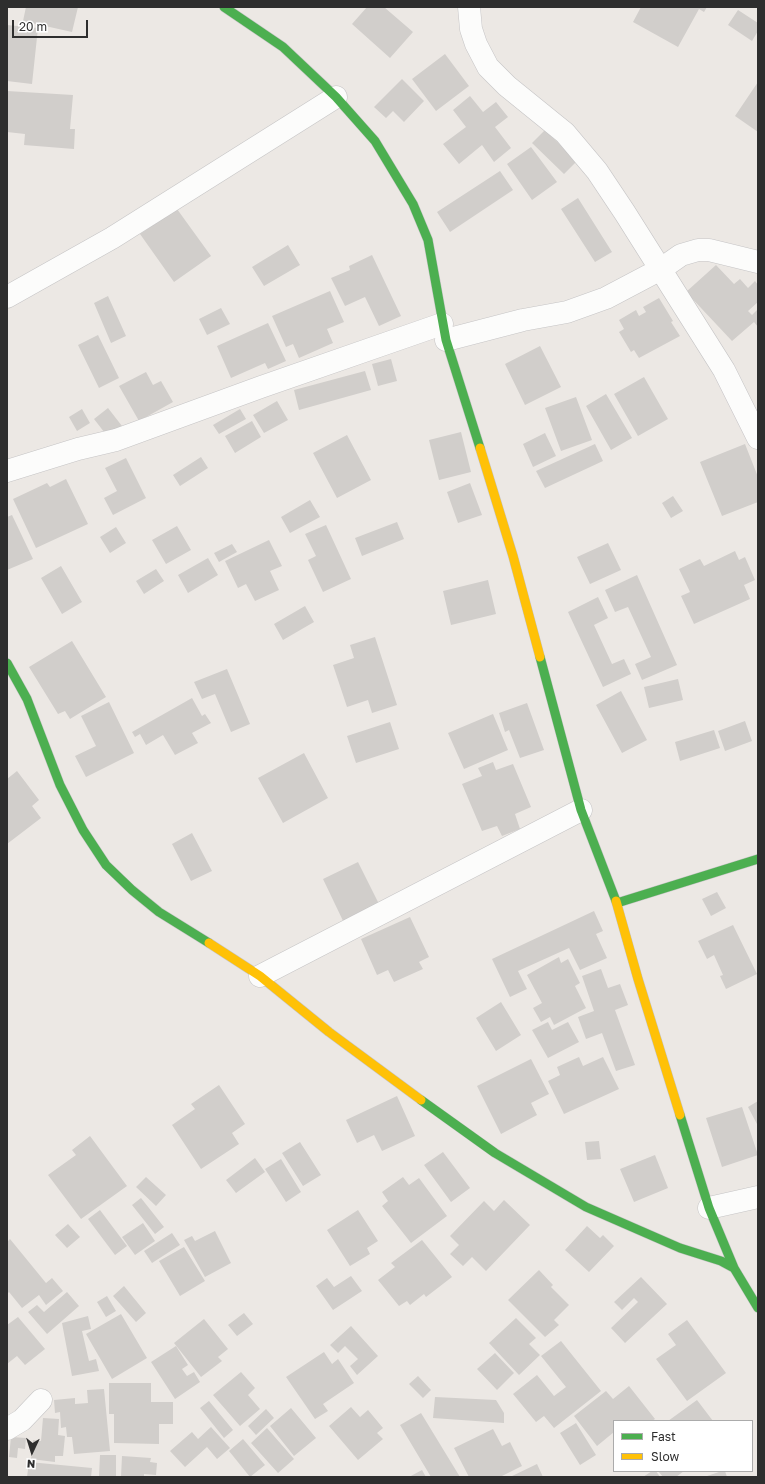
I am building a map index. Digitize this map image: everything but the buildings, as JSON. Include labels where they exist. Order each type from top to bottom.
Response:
[{"type":"street","points":[[224,7],[283,47],[336,97],[375,141],[413,204],[428,240],[444,332],[513,556],[581,810],[617,903],[638,979],[709,1208],[734,1268],[758,1308]]},
{"type":"street","points":[[469,7],[471,29],[476,44],[488,66],[507,86],[565,133],[597,171],[661,269],[724,370],[758,438]]},
{"type":"street","points":[[7,297],[112,238],[336,97]]},
{"type":"street","points":[[7,471],[78,449],[116,440],[261,387],[444,332],[567,312],[606,298],[661,269],[681,255],[698,250],[709,250],[758,262]]},
{"type":"street","points":[[7,663],[27,700],[60,785],[83,830],[106,865],[159,912],[260,976],[360,1056],[495,1154],[586,1207],[680,1248],[721,1261],[734,1268]]},
{"type":"street","points":[[260,976],[581,810]]},
{"type":"street","points":[[617,903],[758,859]]},
{"type":"street","points":[[709,1208],[758,1197]]},
{"type":"street","points":[[7,1429],[22,1420],[41,1400]]},
{"type":"traffic: fast","points":[[224,7],[283,47],[336,97],[375,141],[413,204],[428,240],[446,340],[480,448]]},
{"type":"traffic: fast","points":[[540,657],[581,810],[616,901]]},
{"type":"traffic: fast","points":[[7,663],[27,699],[60,785],[83,830],[106,865],[132,890],[159,912],[209,943]]},
{"type":"traffic: fast","points":[[617,903],[758,859]]},
{"type":"traffic: fast","points":[[421,1100],[495,1153],[586,1207],[680,1248],[721,1261],[734,1268],[758,1308]]},
{"type":"traffic: fast","points":[[680,1115],[709,1208],[734,1268]]},
{"type":"traffic: slow","points":[[480,448],[513,556],[540,657]]},
{"type":"traffic: slow","points":[[616,901],[638,979],[680,1115]]},
{"type":"traffic: slow","points":[[209,943],[260,976],[329,1032],[421,1100]]}]
